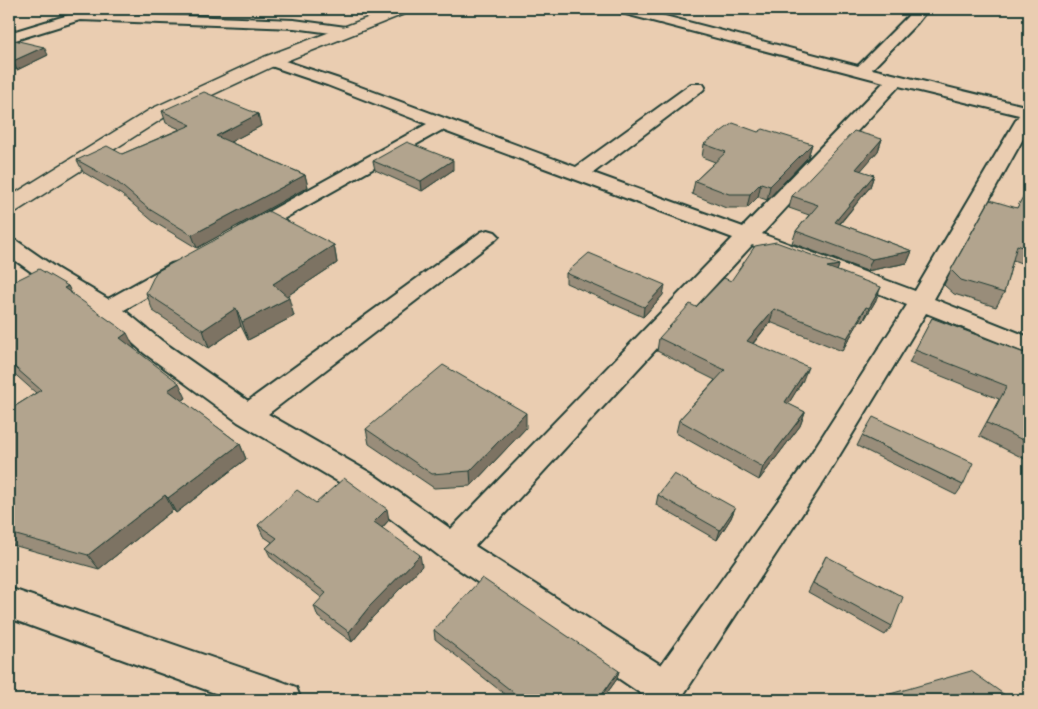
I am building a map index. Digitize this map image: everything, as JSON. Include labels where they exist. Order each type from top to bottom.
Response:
[{"type":"main road","points":[[9,206],[158,114],[270,61],[404,9]]},
{"type":"street","points":[[9,38],[101,9]]},
{"type":"street","points":[[9,246],[48,273],[108,309],[153,347],[248,415],[364,483],[453,548],[663,694],[815,471],[921,301],[1029,112],[894,80],[623,9]]},
{"type":"street","points":[[861,71],[912,20],[919,9]]},
{"type":"street","points":[[79,16],[294,24],[346,31]]},
{"type":"street","points":[[270,61],[333,82],[578,175],[748,236],[921,301],[1029,346]]},
{"type":"street","points":[[453,548],[894,80]]},
{"type":"street","points":[[578,175],[696,87]]},
{"type":"street","points":[[227,242],[441,123]]},
{"type":"street","points":[[248,415],[488,236]]},
{"type":"street","points":[[108,309],[193,261]]},
{"type":"street","points":[[11,606],[283,700]]},
{"type":"building","points":[[9,39],[44,47],[13,61],[9,60]]},
{"type":"building","points":[[204,92],[258,114],[216,136],[305,175],[192,235],[149,209],[117,182],[77,160],[107,146],[122,154],[191,125],[162,111]]},
{"type":"building","points":[[733,123],[758,132],[763,129],[812,144],[770,186],[761,183],[750,194],[729,194],[695,181],[726,152],[704,144]]},
{"type":"building","points":[[854,131],[882,139],[856,169],[874,175],[835,222],[912,251],[872,259],[796,231],[818,205],[792,196]]},
{"type":"building","points":[[407,142],[453,160],[421,181],[373,161]]},
{"type":"building","points":[[1028,187],[1029,249],[1017,245],[1004,293],[961,280],[951,270],[990,200],[1017,208]]},
{"type":"building","points":[[268,211],[334,245],[273,284],[289,298],[242,322],[236,308],[203,330],[146,293],[156,272]]},
{"type":"building","points":[[776,242],[839,265],[827,267],[881,287],[869,308],[866,307],[847,338],[774,309],[747,341],[808,367],[785,402],[805,412],[763,467],[679,420],[725,370],[659,338],[690,304],[696,307],[724,278],[731,281],[755,246]]},
{"type":"building","points":[[589,253],[665,285],[644,307],[566,273]]},
{"type":"building","points":[[39,269],[68,286],[64,288],[127,333],[120,338],[179,383],[168,390],[240,444],[168,498],[165,495],[88,555],[9,533],[9,410],[41,390],[9,362],[9,284]]},
{"type":"building","points":[[932,318],[1024,353],[1027,346],[1029,347],[1029,443],[987,423],[1007,386],[915,350]]},
{"type":"building","points":[[443,365],[526,413],[470,471],[432,474],[366,429]]},
{"type":"building","points":[[873,417],[973,463],[963,485],[862,436]]},
{"type":"building","points":[[674,474],[735,508],[720,530],[658,495]]},
{"type":"building","points":[[344,478],[387,509],[374,522],[420,555],[369,607],[349,632],[314,606],[326,593],[266,548],[277,538],[258,525],[297,490],[316,503]]},
{"type":"building","points":[[826,556],[903,597],[892,626],[813,583]]},
{"type":"building","points":[[482,578],[619,671],[598,700],[523,700],[434,630]]},
{"type":"building","points":[[971,671],[1012,700],[894,700],[890,694]]}]
